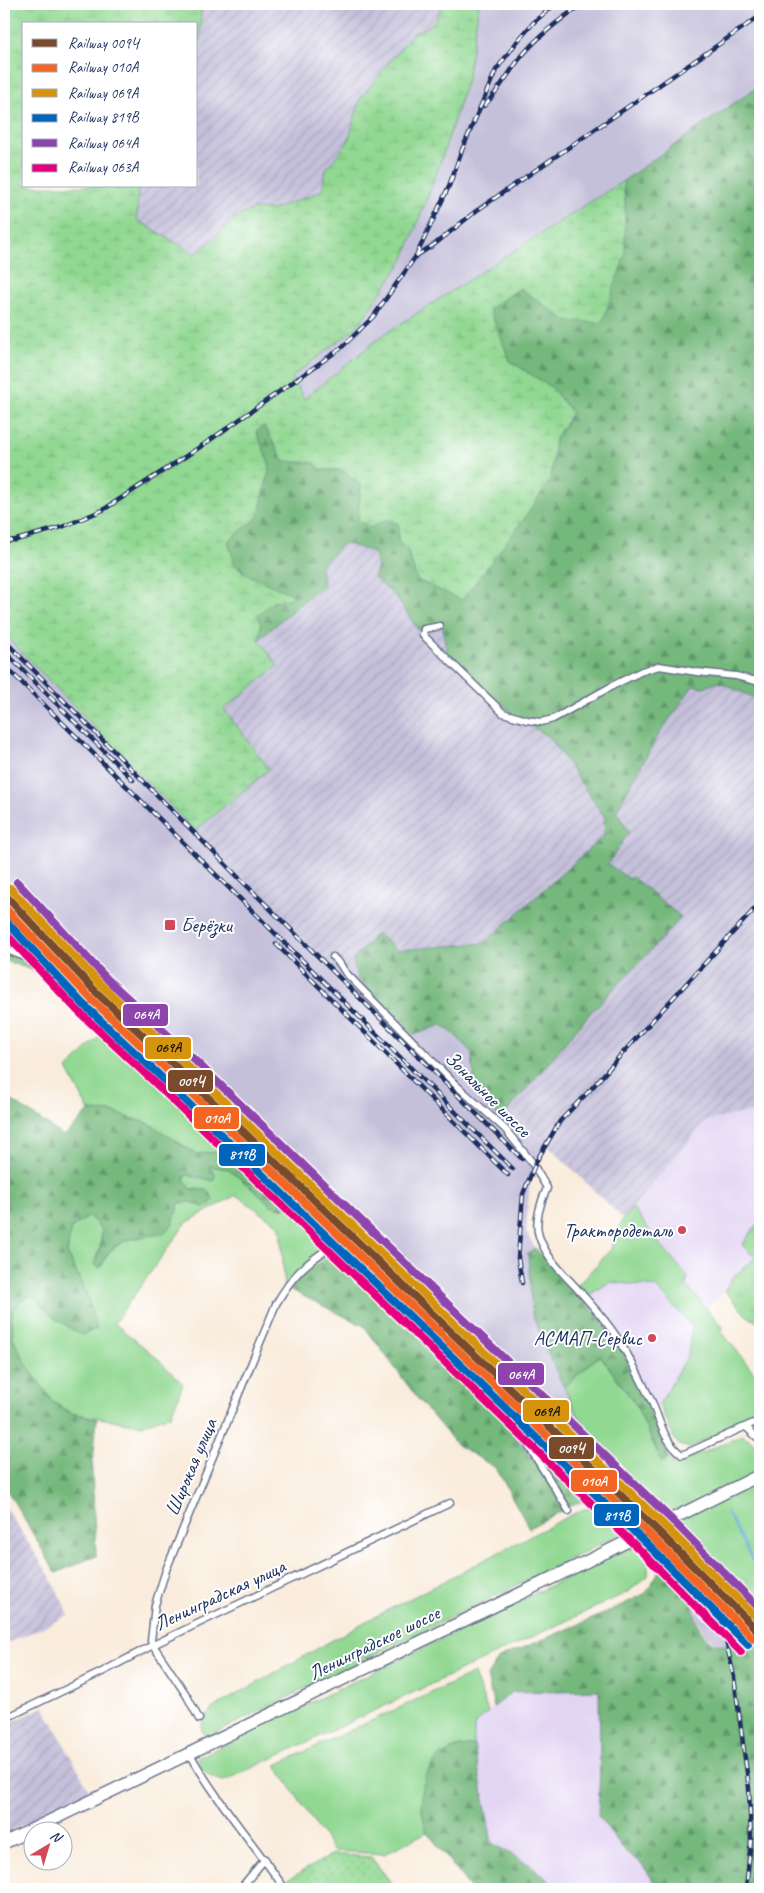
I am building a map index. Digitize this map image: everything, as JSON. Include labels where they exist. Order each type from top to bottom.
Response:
[{"type":"highway","name":"Ленинградское шоссе","points":[[4,1843],[606,1552],[760,1475]]},
{"type":"street","points":[[440,626],[424,629],[423,635],[503,713],[527,720],[542,722],[552,720],[612,686],[659,666],[736,676],[760,682]]},
{"type":"street","points":[[4,949],[30,959],[50,971],[276,1181],[334,1244],[471,1371],[493,1394],[569,1511]]},
{"type":"street","name":"Зональное шоссе","points":[[333,958],[456,1085],[505,1129],[530,1161],[547,1188],[542,1199],[538,1222],[538,1234],[542,1244],[561,1271],[600,1314],[624,1348],[652,1402],[660,1426],[673,1449],[682,1455],[746,1427]]},
{"type":"street","name":"Широкая улица","points":[[153,1645],[151,1641],[155,1605],[166,1570],[276,1304],[286,1286],[303,1266],[334,1244]]},
{"type":"street","points":[[760,1420],[746,1427],[760,1440]]},
{"type":"street","name":"Ленинградская улица","points":[[4,1719],[153,1645],[450,1503]]},
{"type":"street","points":[[153,1645],[187,1696],[198,1719]]},
{"type":"street","points":[[190,1754],[200,1772],[285,1889]]},
{"type":"street","points":[[240,1889],[265,1859]]},
{"type":"shaded area","points":[[201,4],[443,4],[426,30],[414,32],[360,99],[348,142],[326,169],[322,191],[272,210],[253,209],[195,254],[137,220],[138,188],[198,188],[198,44],[200,41]]},
{"type":"shaded area","points":[[479,4],[760,4],[760,85],[623,181],[383,335],[304,399],[292,377],[318,358],[442,158],[468,76]]},
{"type":"shaded area","points":[[344,543],[373,552],[377,567],[375,578],[396,597],[418,630],[442,623],[514,715],[551,739],[605,818],[604,836],[484,943],[396,950],[339,976],[296,935],[195,831],[269,769],[224,709],[278,666],[259,639],[323,586],[321,565]]},
{"type":"shaded area","points":[[4,634],[157,793],[339,975],[353,960],[358,980],[453,1033],[472,1053],[472,1074],[501,1118],[510,1108],[547,1145],[530,1179],[526,1232],[535,1248],[528,1254],[532,1313],[546,1350],[577,1413],[603,1451],[635,1486],[760,1607],[760,1644],[717,1644],[705,1635],[663,1550],[654,1552],[616,1511],[598,1497],[609,1486],[554,1437],[539,1447],[529,1457],[494,1403],[468,1374],[336,1253],[288,1200],[52,976],[4,952]]},
{"type":"shaded area","points":[[719,682],[760,701],[760,1115],[754,1111],[706,1121],[623,1219],[510,1108],[590,1013],[642,960],[629,879],[608,864],[629,832],[616,811],[659,734],[693,686],[704,687]]},
{"type":"shaded area","points":[[754,1111],[760,1115],[760,1220],[742,1245],[756,1258],[732,1278],[725,1291],[707,1308],[686,1285],[688,1276],[661,1246],[633,1208],[706,1121]]},
{"type":"shaded area","name":"АСМАП-Сервис","points":[[610,1282],[656,1287],[692,1326],[688,1355],[659,1405],[650,1411],[622,1349],[584,1298]]},
{"type":"shaded area","points":[[4,1505],[50,1576],[69,1615],[4,1645]]},
{"type":"shaded area","points":[[599,1690],[600,1765],[598,1816],[627,1853],[642,1864],[659,1889],[556,1889],[532,1866],[491,1843],[474,1745],[474,1725],[512,1692]]},
{"type":"shaded area","points":[[44,1707],[90,1792],[33,1820],[22,1820],[22,1825],[4,1834],[4,1726]]},
{"type":"green space","points":[[4,4],[201,4],[200,41],[198,44],[198,22],[22,22],[22,188],[138,188],[137,220],[195,254],[235,218],[253,209],[272,210],[322,191],[326,169],[348,142],[360,99],[414,32],[429,26],[438,15],[443,4],[479,4],[468,76],[442,158],[404,259],[357,327],[292,377],[304,399],[383,335],[623,181],[625,255],[602,323],[567,321],[520,288],[489,309],[510,361],[552,388],[572,413],[555,439],[551,479],[524,519],[462,600],[417,580],[408,551],[398,541],[399,525],[387,519],[370,528],[358,520],[361,485],[342,470],[322,470],[315,463],[284,461],[264,426],[256,431],[270,466],[258,517],[228,541],[235,565],[247,575],[294,595],[285,600],[272,602],[258,615],[261,625],[259,639],[278,666],[224,709],[269,769],[195,831],[4,634]]},
{"type":"green space","points":[[760,85],[760,696],[757,699],[719,682],[704,687],[693,686],[659,734],[616,811],[629,832],[608,864],[629,879],[632,877],[681,917],[590,1013],[501,1119],[486,1103],[478,1090],[475,1083],[472,1053],[453,1033],[441,1025],[414,1035],[358,980],[353,960],[377,933],[396,950],[484,943],[604,836],[605,818],[551,739],[514,715],[447,654],[442,623],[418,630],[396,597],[375,578],[377,567],[373,552],[344,543],[321,565],[323,585],[259,639],[261,625],[258,615],[272,602],[285,600],[293,595],[247,575],[235,565],[227,541],[258,517],[270,466],[256,431],[264,426],[284,461],[315,463],[323,470],[342,470],[361,485],[387,519],[399,525],[398,541],[408,551],[417,580],[551,479],[555,439],[572,414],[552,388],[510,361],[489,309],[520,288],[567,321],[625,204],[623,181]]},
{"type":"green space","points":[[4,952],[29,961],[52,976],[4,961]]},
{"type":"green space","points":[[108,1028],[223,1138],[222,1146],[218,1152],[196,1154],[150,1124],[112,1112],[89,1111],[67,1069]]},
{"type":"green space","points":[[4,1095],[64,1136],[89,1111],[112,1112],[150,1124],[196,1154],[218,1152],[222,1146],[223,1138],[288,1200],[284,1209],[271,1205],[228,1169],[209,1166],[215,1175],[213,1181],[186,1174],[184,1179],[190,1189],[207,1190],[214,1200],[205,1208],[192,1202],[179,1203],[173,1223],[164,1234],[126,1240],[108,1253],[100,1268],[94,1264],[100,1248],[102,1231],[89,1216],[71,1228],[67,1253],[87,1295],[97,1329],[81,1335],[53,1317],[31,1296],[21,1300],[12,1310],[13,1338],[26,1364],[52,1401],[70,1413],[97,1419],[92,1470],[96,1556],[56,1573],[4,1485]]},
{"type":"green space","points":[[208,1166],[228,1169],[271,1205],[284,1209],[288,1200],[336,1253],[299,1279],[291,1290],[285,1288],[280,1226],[236,1195],[186,1223],[114,1323],[156,1357],[183,1384],[171,1415],[141,1425],[70,1413],[52,1401],[26,1364],[13,1338],[12,1310],[21,1300],[31,1296],[53,1317],[96,1329],[76,1271],[67,1253],[71,1228],[89,1216],[102,1231],[100,1248],[94,1263],[100,1268],[109,1252],[124,1241],[142,1237],[173,1223],[179,1203],[192,1202],[205,1208],[198,1188],[190,1189],[184,1179],[186,1174],[198,1179]]},
{"type":"green space","points":[[633,1208],[661,1246],[688,1276],[686,1285],[723,1327],[722,1332],[760,1380],[760,1412],[690,1448],[679,1445],[659,1405],[688,1355],[692,1326],[656,1287],[610,1282],[584,1298],[575,1288],[611,1249],[623,1219]]},
{"type":"green space","points":[[760,1220],[760,1324],[746,1315],[725,1291],[732,1278],[755,1258],[742,1245]]},
{"type":"green space","points":[[535,1248],[584,1298],[622,1349],[669,1458],[662,1463],[636,1405],[600,1355],[564,1387],[532,1313],[528,1254]]},
{"type":"green space","points":[[336,1253],[468,1374],[494,1403],[529,1457],[554,1437],[609,1487],[593,1501],[576,1503],[529,1528],[496,1468],[457,1445],[418,1399],[364,1326],[291,1290],[299,1279]]},
{"type":"green space","points":[[600,1355],[636,1405],[662,1463],[669,1458],[673,1464],[688,1459],[743,1435],[760,1447],[760,1607],[635,1486],[603,1452],[577,1413],[564,1387]]},
{"type":"green space","points":[[593,1508],[607,1514],[623,1533],[209,1736],[203,1734],[203,1723],[213,1708],[359,1625],[571,1515],[584,1509]]},
{"type":"green space","points":[[636,1544],[647,1563],[648,1576],[628,1592],[224,1781],[207,1774],[197,1758]]},
{"type":"green space","points":[[663,1550],[675,1556],[682,1567],[698,1625],[705,1637],[719,1645],[760,1645],[760,1889],[659,1889],[642,1864],[627,1853],[598,1816],[600,1765],[599,1690],[512,1692],[494,1707],[487,1677],[499,1658],[606,1613],[646,1593],[658,1573],[658,1562],[654,1552]]},
{"type":"green space","points":[[474,1673],[488,1712],[474,1725],[474,1745],[450,1751],[424,1823],[427,1832],[384,1854],[333,1851],[276,1765]]},
{"type":"green space","points":[[474,1745],[492,1843],[532,1866],[558,1889],[471,1889],[427,1832],[422,1809],[422,1797],[423,1786],[432,1765],[440,1756],[451,1750]]},
{"type":"green space","points":[[333,1854],[371,1857],[396,1889],[271,1889]]},
{"type":"waterway","points":[[727,1512],[760,1574]]},
{"type":"railway","points":[[4,541],[16,540],[62,527],[103,510],[203,445],[340,349],[373,317],[416,256],[449,186],[496,70],[534,22],[555,4]]},
{"type":"railway","points":[[484,106],[521,57],[535,42],[583,4]]},
{"type":"railway","points":[[416,256],[435,244],[476,211],[760,16]]},
{"type":"railway","points":[[4,640],[237,876],[522,1159]]},
{"type":"railway","points":[[4,651],[133,780]]},
{"type":"railway","points":[[4,665],[513,1169]]},
{"type":"railway","points":[[4,886],[100,986],[707,1571],[760,1625]]},
{"type":"railway","points":[[4,903],[92,994],[411,1300],[509,1391]]},
{"type":"railway","points":[[522,1283],[518,1258],[523,1194],[537,1160],[560,1121],[760,903]]},
{"type":"railway","points":[[276,944],[508,1175]]},
{"type":"railway","points":[[677,1552],[704,1583],[714,1605],[726,1641],[734,1677],[749,1788],[751,1840],[746,1889]]},
{"type":"rail line","name":"064А","points":[[17,882],[108,980],[181,1047],[674,1522],[760,1609]]},
{"type":"rail line","name":"069А","points":[[10,888],[102,986],[668,1529],[760,1621]]},
{"type":"rail line","name":"009Ч","points":[[4,894],[96,992],[662,1535],[760,1633]]},
{"type":"rail line","name":"010А","points":[[4,907],[90,998],[656,1541],[754,1639]]},
{"type":"rail line","name":"819В","points":[[4,919],[83,1004],[650,1547],[748,1645]]},
{"type":"rail line","name":"063А","points":[[4,932],[77,1010],[644,1554],[741,1652]]},
{"type":"place","name":"Берёзки","points":[[170,925]]},
{"type":"place","name":"Трактородеталь","points":[[682,1230]]},
{"type":"place","name":"АСМАП-Сервис","points":[[652,1338]]}]
